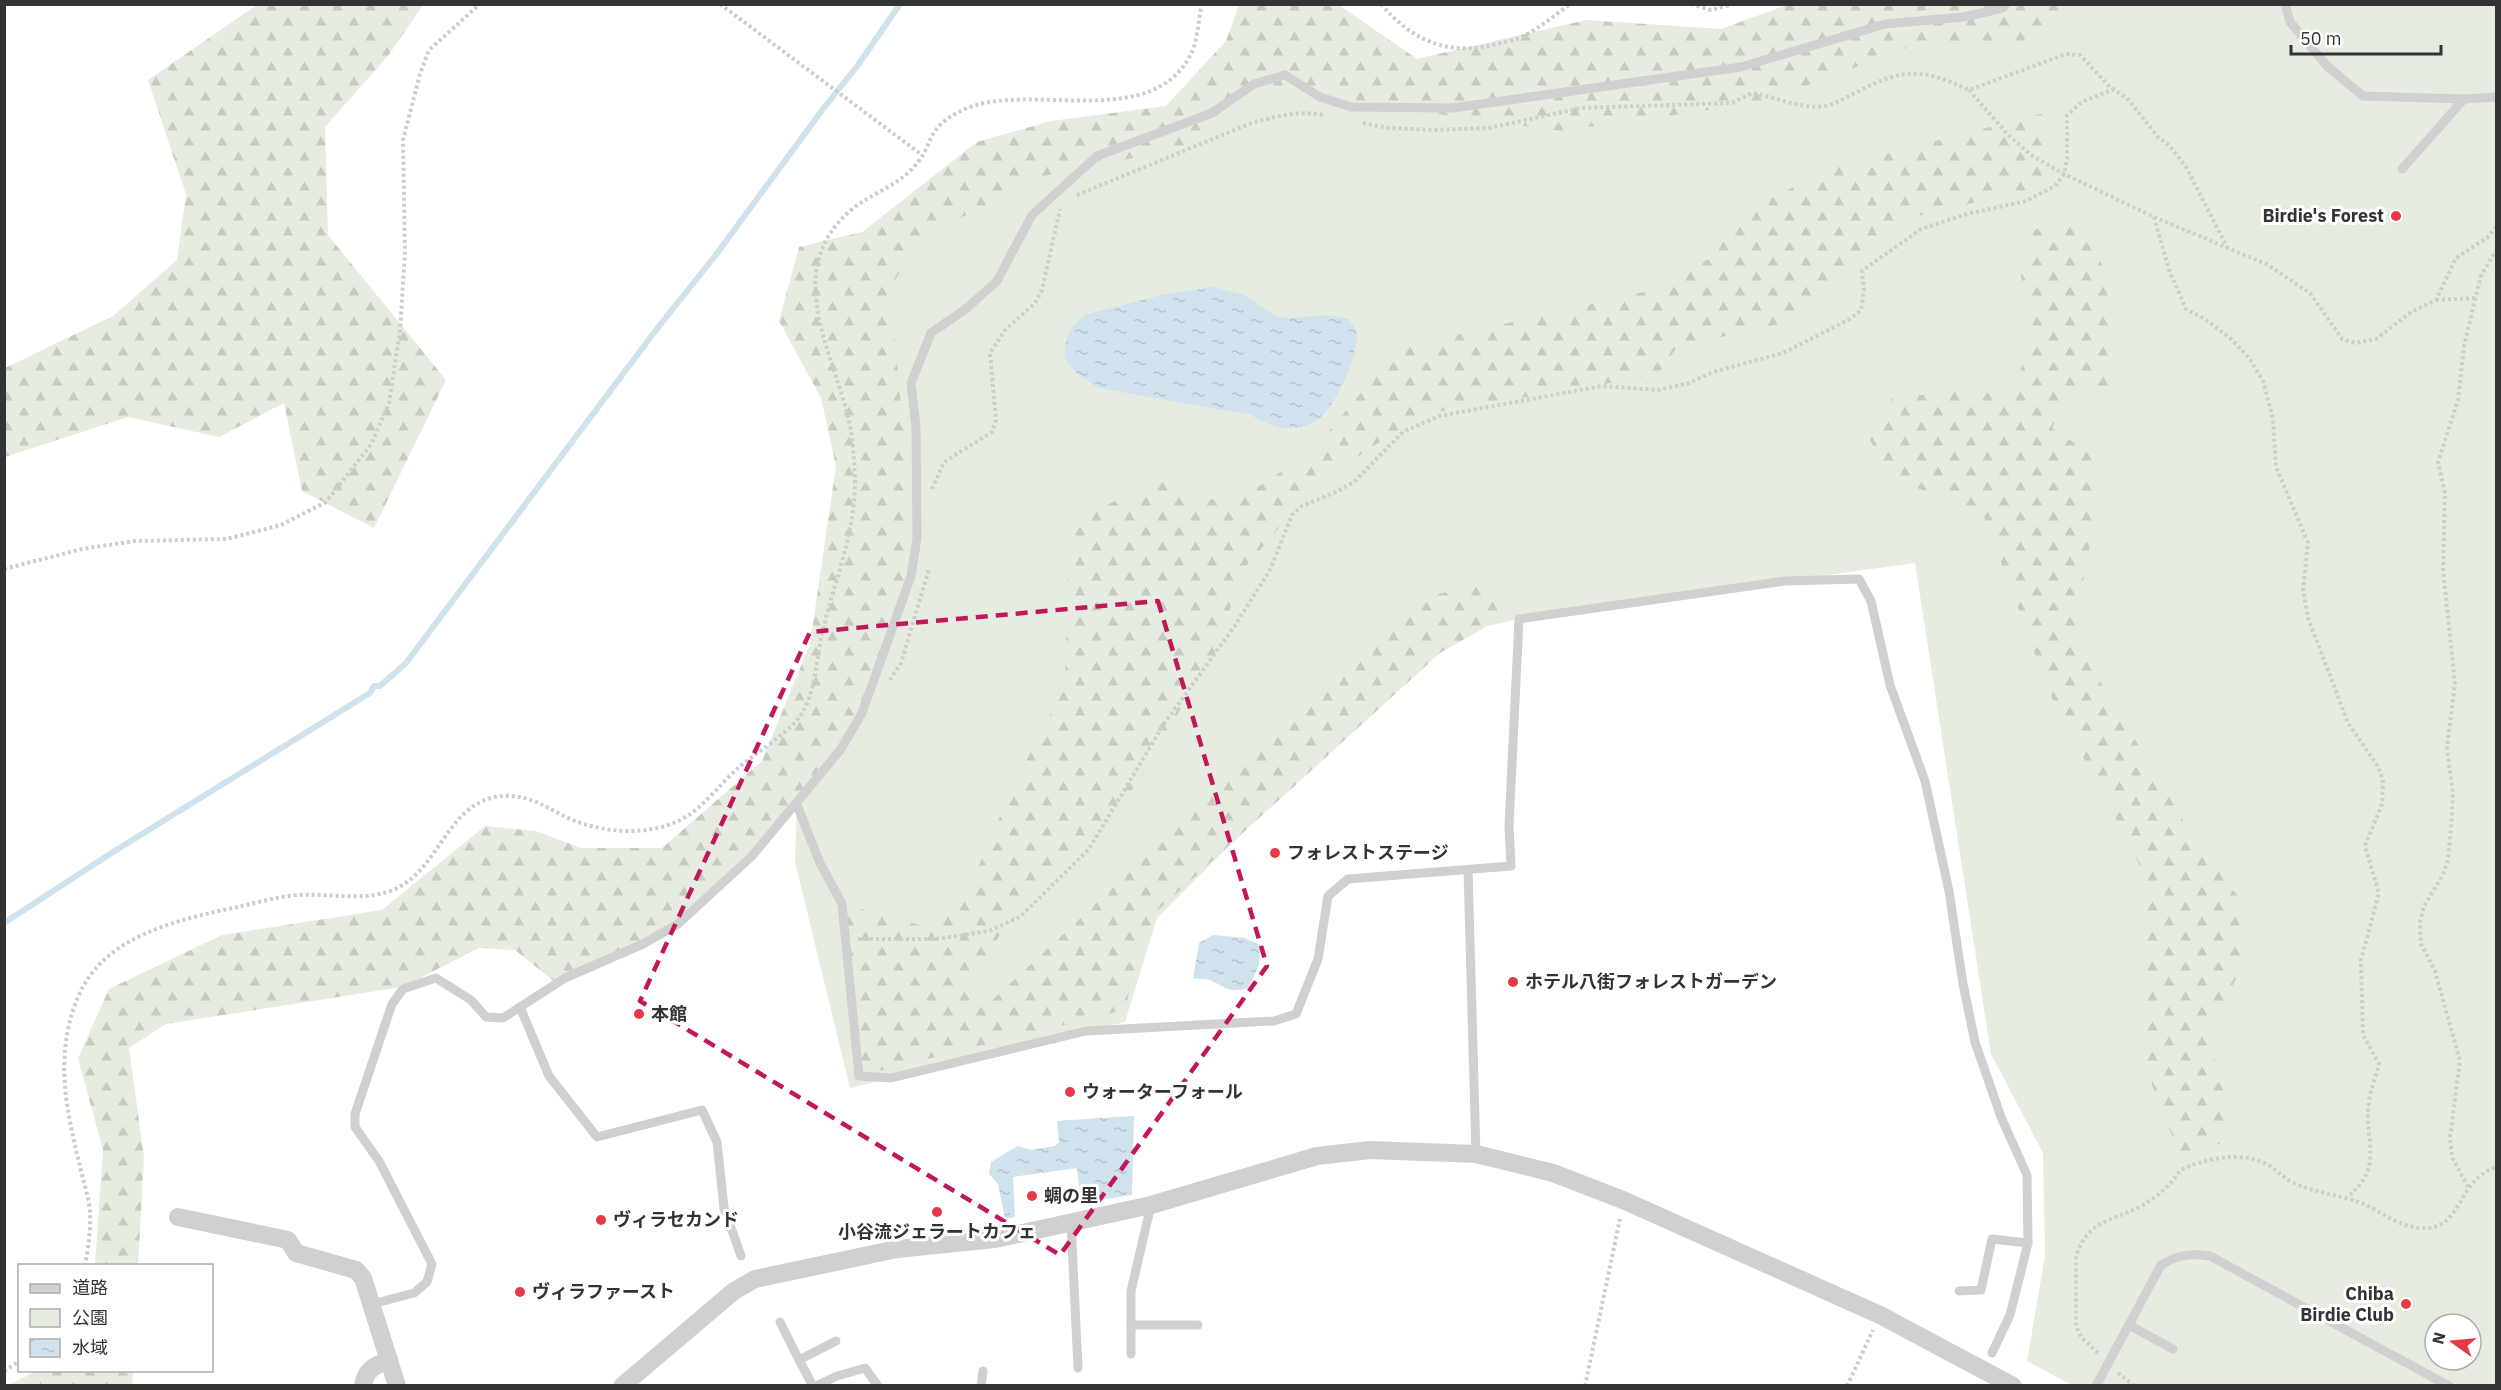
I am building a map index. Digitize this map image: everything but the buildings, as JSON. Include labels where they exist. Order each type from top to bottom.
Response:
[{"type":"street","points":[[622,1386],[735,1292],[755,1279],[897,1249],[995,1239],[1151,1205],[1317,1156],[1370,1150],[1476,1154],[1553,1173],[1623,1200],[1880,1315],[2013,1386]]},
{"type":"street","points":[[178,1217],[288,1240],[296,1253],[356,1270],[363,1278],[397,1386]]},
{"type":"street","points":[[363,1386],[365,1376],[371,1368],[389,1360]]},
{"type":"lane","points":[[372,1304],[414,1293],[427,1282],[432,1264],[379,1161],[355,1127],[355,1114],[392,1004],[403,989],[436,978],[471,1000],[486,1017],[503,1018],[565,978],[643,944],[678,924],[721,887],[796,805],[841,749],[862,712],[911,576],[918,538],[916,427],[911,383],[931,333],[967,308],[997,281],[1032,215],[1097,156],[1212,113],[1254,84],[1285,75],[1320,97],[1351,107],[1453,108],[1741,67],[1885,24],[1964,17],[2003,8],[2006,4]]},
{"type":"lane","points":[[2285,4],[2290,22],[2328,67],[2363,96],[2464,99],[2496,97]]},
{"type":"lane","points":[[2402,169],[2464,99]]},
{"type":"lane","points":[[796,805],[820,863],[842,904],[859,1076],[891,1078],[1086,1031],[1274,1021],[1296,1014],[1318,959],[1328,896],[1348,879],[1511,866],[1509,826],[1519,620],[1785,581],[1858,579],[1871,601],[1890,685],[1925,781],[1948,891],[1975,1042],[2001,1117],[2028,1174],[2028,1243],[2010,1315],[1992,1353]]},
{"type":"lane","points":[[1467,870],[1476,1154]]},
{"type":"lane","points":[[520,1007],[549,1076],[597,1137],[702,1110],[717,1142],[724,1208],[741,1256]]},
{"type":"lane","points":[[1131,1354],[1131,1291],[1151,1205]]},
{"type":"lane","points":[[1071,1222],[1078,1368]]},
{"type":"lane","points":[[1959,1291],[1981,1290],[1992,1239],[2028,1243]]},
{"type":"lane","points":[[2096,1386],[2161,1265],[2175,1257],[2192,1253],[2210,1256],[2443,1384]]},
{"type":"lane","points":[[780,1322],[814,1386],[865,1368],[878,1386]]},
{"type":"lane","points":[[2129,1324],[2173,1349]]},
{"type":"lane","points":[[1131,1325],[1198,1325]]},
{"type":"lane","points":[[799,1360],[836,1341]]},
{"type":"lane","points":[[981,1386],[983,1371]]},
{"type":"path","points":[[4,569],[82,549],[135,541],[227,539],[281,525],[326,502],[372,443],[389,403],[400,331],[405,252],[403,140],[420,74],[429,50],[480,4]]},
{"type":"path","points":[[720,4],[922,155]]},
{"type":"path","points":[[85,1264],[90,1211],[65,1107],[65,1030],[81,989],[102,963],[128,941],[180,920],[297,895],[360,897],[392,890],[416,876],[456,822],[486,799],[507,796],[532,798],[573,821],[642,832],[684,819],[737,769],[800,717],[814,681],[822,632],[852,528],[855,478],[849,421],[820,332],[815,291],[819,253],[828,235],[851,209],[897,182],[912,169],[938,124],[963,110],[993,99],[1046,98],[1094,102],[1139,95],[1168,82],[1191,55],[1202,4]]},
{"type":"path","points":[[1381,4],[1398,24],[1419,37],[1450,49],[1485,47],[1523,37],[1570,4]]},
{"type":"path","points":[[1691,4],[1711,10],[1733,4]]},
{"type":"path","points":[[1969,90],[2066,54],[2080,55],[2114,89],[2127,98],[2186,167],[2227,247]]},
{"type":"path","points":[[1355,121],[1388,128],[1434,130],[1489,128],[1581,108],[1732,103],[1752,93],[1807,106],[1823,107],[1835,104],[1880,81],[1911,73],[1937,75],[1969,90],[2023,149],[2064,174],[2154,217],[2266,264],[2310,293],[2342,339],[2355,343],[2376,339],[2412,312],[2436,300],[2476,298]]},
{"type":"path","points":[[845,939],[936,939],[990,931],[1020,917],[1089,849],[1164,724],[1234,627],[1270,570],[1292,515],[1302,506],[1355,481],[1403,432],[1439,416],[1602,386],[1658,390],[1783,353],[1850,319],[1861,310],[1864,290],[1862,271],[1921,229],[1967,214],[2026,201],[2055,186],[2064,174],[2067,115],[2082,102],[2114,89]]},
{"type":"path","points":[[1069,200],[1272,117],[1311,113],[1333,117]]},
{"type":"path","points":[[931,499],[934,481],[944,462],[992,432],[996,420],[990,353],[1005,330],[1035,303],[1042,290],[1061,206]]},
{"type":"path","points":[[2154,217],[2169,270],[2186,309],[2205,319],[2231,339],[2249,358],[2263,381],[2273,419],[2276,467],[2308,543],[2303,589],[2308,618],[2348,723],[2377,765],[2383,780],[2382,804],[2365,846],[2379,893],[2361,960],[2363,1035],[2379,1064],[2369,1101],[2372,1157],[2361,1186],[2347,1197]]},
{"type":"path","points":[[2436,300],[2456,258],[2488,237],[2496,227]]},
{"type":"path","points":[[2468,1186],[2452,1156],[2450,1137],[2460,1061],[2435,971],[2421,944],[2420,922],[2424,906],[2443,875],[2448,860],[2453,793],[2447,748],[2455,683],[2443,570],[2445,493],[2438,462],[2458,400],[2464,346],[2481,275],[2496,251]]},
{"type":"path","points":[[889,682],[901,663],[928,578],[930,560]]},
{"type":"path","points":[[2109,1361],[2081,1337],[2076,1326],[2078,1248],[2082,1240],[2106,1219],[2155,1198],[2180,1170],[2233,1157],[2248,1157],[2270,1166],[2298,1185],[2347,1197],[2420,1229],[2443,1225],[2455,1212],[2468,1186],[2480,1175],[2496,1167]]},
{"type":"path","points":[[1585,1386],[1623,1200]]},
{"type":"path","points":[[1847,1386],[1880,1315]]},
{"type":"path","points":[[4,1371],[18,1362]]},
{"type":"highlighted area","points":[[1158,601],[1267,966],[1060,1255],[640,1001],[810,632]]},
{"type":"green space","points":[[258,4],[423,5],[388,56],[325,127],[328,235],[446,380],[374,528],[302,491],[284,403],[219,437],[128,417],[5,457],[5,368],[113,316],[177,260],[186,194],[148,80]]},
{"type":"green space","points":[[1239,5],[1339,5],[1417,59],[1586,20],[1721,29],[1787,5],[2067,5],[2014,48],[1917,44],[1760,103],[1560,131],[1373,105],[1303,84],[1292,90],[1254,84],[1191,146],[1040,177],[925,236],[890,287],[905,450],[911,576],[854,734],[734,875],[667,934],[555,982],[515,950],[479,948],[402,987],[166,1024],[129,1048],[144,1157],[138,1264],[95,1264],[103,1150],[78,1058],[109,989],[222,935],[382,910],[485,826],[536,831],[581,848],[662,848],[762,761],[810,644],[836,466],[821,398],[779,321],[799,247],[862,232],[977,142],[1051,121],[1166,106],[1226,41]]},
{"type":"green space","name":"Chiba Birdie Club","points":[[1854,5],[2496,5],[2496,1385],[2072,1385],[2027,1361],[2045,1256],[2043,1153],[1991,1054],[1915,563],[1549,613],[1439,636],[1157,918],[1125,1022],[850,1088],[795,862],[797,805],[880,512],[851,267],[979,176],[1199,107],[1285,46],[1498,101]]},
{"type":"green space","points":[[2044,113],[2048,185],[1901,220],[1867,255],[1779,324],[1677,347],[1657,375],[1420,415],[1317,484],[1241,572],[1220,644],[1120,810],[1004,929],[969,982],[984,1008],[1425,597],[1499,580],[1500,619],[1440,653],[1154,914],[1124,1010],[859,1076],[842,904],[919,925],[967,893],[1014,784],[1065,686],[1069,521],[1164,480],[1229,506],[1311,452],[1399,348],[1644,292],[1709,259],[1729,219],[1832,168]]},
{"type":"green space","points":[[2078,213],[2109,280],[2110,394],[2073,389],[2052,428],[2091,454],[2097,505],[2073,636],[2188,828],[2242,902],[2240,971],[2205,1039],[2221,1072],[2229,1141],[2180,1155],[2146,1070],[2145,875],[2050,694],[1983,514],[1887,476],[1866,431],[1893,398],[1958,391],[2013,394],[2029,343],[2021,275],[2034,230]]},
{"type":"green space","points":[[35,1372],[133,1372],[132,1385],[9,1385]]},
{"type":"water","points":[[1214,287],[1244,295],[1276,316],[1289,318],[1329,315],[1349,319],[1357,334],[1353,358],[1335,398],[1320,418],[1296,428],[1280,427],[1251,415],[1099,388],[1076,373],[1064,357],[1066,339],[1072,327],[1085,315],[1165,294]]},
{"type":"water","points":[[1213,935],[1245,938],[1260,945],[1259,965],[1249,988],[1233,990],[1210,980],[1193,978],[1199,943]]},
{"type":"water","points":[[1134,1116],[1132,1195],[1081,1203],[1077,1168],[1013,1177],[1015,1217],[1005,1219],[998,1184],[989,1174],[991,1162],[1018,1146],[1031,1150],[1055,1146],[1059,1142],[1057,1121]]},
{"type":"waterway","points":[[4,923],[113,852],[370,693],[374,686],[380,686],[406,663],[656,330],[715,256],[858,65],[900,4]]},
{"type":"place","name":"Birdie's Forest","points":[[2396,216]]},
{"type":"place","name":"フォレストステージ","points":[[1275,853]]},
{"type":"place","name":"ホテル八街フォレストガーデン","points":[[1513,982]]},
{"type":"place","name":"本館","points":[[639,1014]]},
{"type":"place","name":"ウォーターフォール","points":[[1070,1092]]},
{"type":"place","name":"蜩の里","points":[[1032,1196]]},
{"type":"place","name":"小谷流ジェラートカフェ","points":[[937,1212]]},
{"type":"place","name":"ヴィラセカンド","points":[[601,1220]]},
{"type":"place","name":"ヴィラファースト","points":[[520,1292]]},
{"type":"place","name":"Chiba Birdie Club","points":[[2406,1304]]}]
